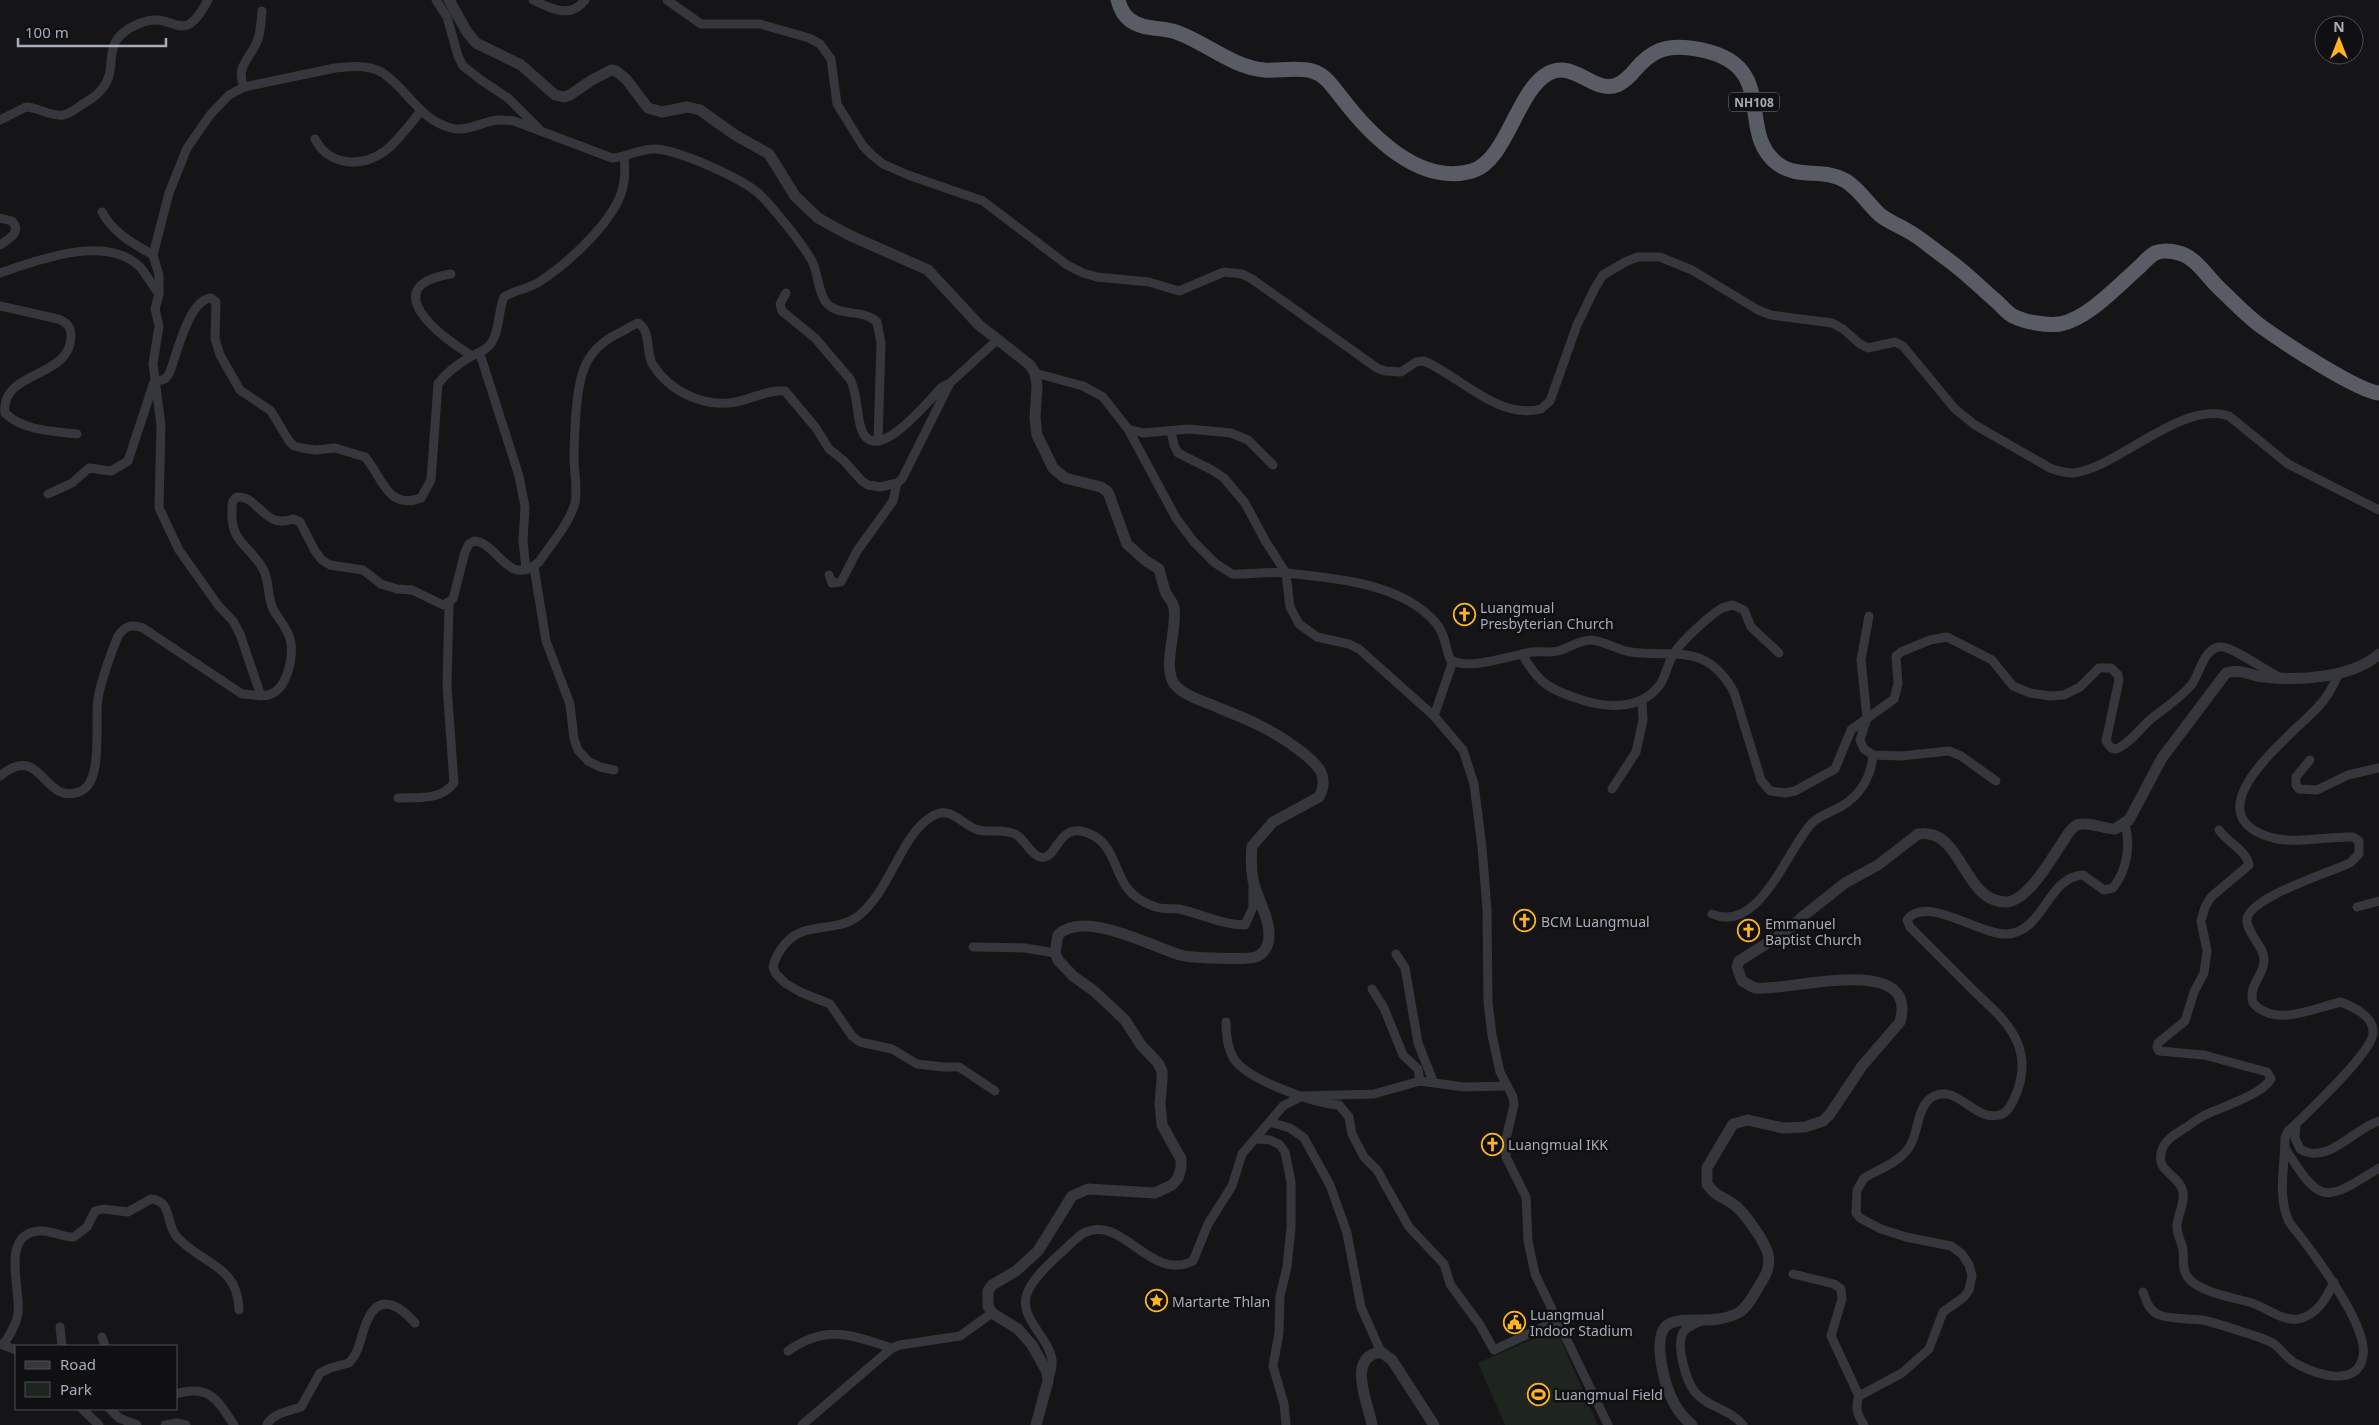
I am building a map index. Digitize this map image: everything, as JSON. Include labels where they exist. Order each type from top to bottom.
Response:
[{"type":"highway","name":"NH108","points":[[1118,0],[1119,7],[1130,21],[1176,32],[1233,62],[1263,70],[1310,71],[1321,76],[1331,82],[1341,97],[1371,131],[1401,157],[1420,167],[1452,174],[1484,167],[1539,80],[1549,73],[1561,70],[1573,71],[1604,86],[1612,87],[1628,77],[1649,54],[1661,48],[1691,48],[1704,51],[1727,60],[1746,75],[1750,84],[1760,135],[1770,157],[1779,165],[1790,171],[1832,175],[1844,180],[1856,188],[1884,218],[1910,232],[1950,262],[2014,317],[2051,324],[2073,320],[2110,293],[2155,253],[2177,252],[2191,258],[2211,282],[2260,325],[2359,388],[2379,393]]},
{"type":"street","points":[[0,120],[26,106],[58,115],[69,113],[91,99],[105,85],[114,43],[122,34],[138,24],[155,20],[180,26],[190,25],[196,20],[208,0]]},
{"type":"street","points":[[436,0],[446,17],[463,66],[508,98],[543,132]]},
{"type":"street","points":[[449,0],[467,32],[476,43],[521,65],[555,95],[570,96],[592,80],[611,70],[616,71],[626,79],[648,108],[662,112],[694,108],[710,116],[721,126],[769,154],[795,196],[808,210],[849,235],[928,270],[972,318],[997,340],[1022,358],[1035,373],[1096,391],[1113,408],[1128,429],[1158,489],[1176,518],[1194,542],[1215,563],[1232,574],[1286,573],[1371,585],[1408,601],[1436,623],[1442,633],[1450,659],[1453,661],[1486,662],[1532,652],[1554,652],[1590,640],[1630,651],[1674,652],[1694,656],[1714,667],[1729,683],[1734,692],[1761,780],[1764,786],[1778,794],[1795,791],[1835,770],[1847,735],[1867,718],[1887,705],[1897,692],[1896,656],[1901,652],[1939,638],[1955,640],[1992,660],[2013,686],[2030,693],[2050,696],[2064,695],[2080,686],[2099,668],[2110,668],[2118,675],[2119,680],[2106,741],[2111,748],[2116,749],[2130,740],[2149,720],[2186,690],[2192,683],[2209,652],[2214,648],[2226,648],[2282,678]]},
{"type":"street","points":[[533,0],[563,12],[580,7],[585,0]]},
{"type":"street","points":[[667,0],[701,24],[760,24],[801,36],[820,44],[832,58],[837,104],[863,146],[873,156],[883,164],[908,176],[983,201],[1067,265],[1097,277],[1149,282],[1179,291],[1224,272],[1242,274],[1377,368],[1385,371],[1401,372],[1416,362],[1424,361],[1502,406],[1532,411],[1542,409],[1550,401],[1577,325],[1603,275],[1627,260],[1638,257],[1660,257],[1692,270],[1758,310],[1771,315],[1832,323],[1868,348],[1895,342],[1903,346],[1955,409],[1975,425],[2050,468],[2063,473],[2087,470],[2143,439],[2195,417],[2220,414],[2229,416],[2288,464],[2379,510]]},
{"type":"street","points":[[244,87],[240,77],[241,68],[257,40],[262,11]]},
{"type":"street","points":[[261,696],[240,634],[233,621],[218,605],[179,550],[159,508],[161,425],[153,364],[159,326],[155,308],[159,294],[158,275],[153,256],[170,193],[187,148],[210,114],[229,95],[244,87],[335,68],[359,67],[384,74],[421,111],[450,128],[459,129],[502,120],[514,121],[597,154],[612,158],[657,149],[719,171],[758,193],[776,213],[812,261],[825,300],[838,310],[866,315],[877,322],[881,343],[878,441]]},
{"type":"street","points":[[315,139],[328,156],[344,162],[358,162],[375,157],[386,150],[421,111]]},
{"type":"street","points":[[154,382],[165,379],[169,374],[186,326],[202,301],[211,298],[216,302],[215,339],[220,355],[240,390],[271,411],[294,446],[315,450],[335,448],[366,457],[391,496],[404,500],[416,500],[425,494],[432,480],[438,384],[444,375],[476,355],[495,334],[504,297],[538,283],[564,263],[614,209],[624,185],[624,157]]},
{"type":"street","points":[[102,212],[107,221],[130,242],[153,256]]},
{"type":"street","points":[[0,218],[12,221],[16,230],[14,236],[0,245]]},
{"type":"street","points":[[0,273],[54,257],[92,250],[121,255],[140,267],[159,294]]},
{"type":"street","points":[[451,274],[429,278],[422,282],[416,291],[416,305],[430,324],[460,349],[476,355],[505,427],[519,476],[525,507],[522,541],[546,641],[570,704],[574,739],[578,750],[588,761],[600,767],[614,770]]},
{"type":"street","points":[[786,293],[780,301],[780,307],[786,315],[815,338],[847,375],[854,387],[861,430],[867,438],[878,441],[889,438],[899,430],[942,387],[950,383],[997,340]]},
{"type":"street","points":[[0,306],[58,319],[66,323],[71,331],[70,349],[61,360],[19,380],[8,390],[3,399],[5,413],[18,423],[32,428],[77,434]]},
{"type":"street","points":[[398,798],[436,797],[447,792],[454,783],[447,686],[449,604],[455,594],[465,552],[469,544],[474,541],[486,544],[501,562],[509,567],[530,568],[539,562],[570,515],[575,503],[574,434],[579,381],[583,368],[594,351],[609,337],[636,324],[642,325],[653,366],[676,390],[688,396],[726,402],[785,391],[816,428],[829,449],[844,460],[862,481],[874,487],[897,483],[902,479],[950,383]]},
{"type":"street","points":[[995,1091],[959,1067],[943,1068],[917,1064],[892,1049],[860,1042],[852,1036],[830,1004],[800,992],[785,983],[776,974],[773,967],[779,951],[794,935],[804,930],[847,922],[857,917],[881,893],[914,833],[923,823],[938,814],[950,813],[980,830],[1004,830],[1017,834],[1042,858],[1050,855],[1065,834],[1076,830],[1087,832],[1105,844],[1125,884],[1142,900],[1155,908],[1179,909],[1229,925],[1245,925],[1253,907],[1252,846],[1273,822],[1319,797],[1324,782],[1322,773],[1308,757],[1274,732],[1190,696],[1175,686],[1170,678],[1169,669],[1175,627],[1174,609],[1166,594],[1159,569],[1146,561],[1127,544],[1108,492],[1101,488],[1065,478],[1054,468],[1042,448],[1036,427],[1035,373]]},
{"type":"street","points":[[48,494],[72,483],[89,468],[111,470],[128,461],[154,382]]},
{"type":"street","points":[[1128,429],[1143,434],[1204,430],[1230,433],[1248,440],[1273,465]]},
{"type":"street","points":[[1171,431],[1178,453],[1224,478],[1245,503],[1266,542],[1286,573],[1290,607],[1300,624],[1317,637],[1349,644],[1360,649],[1434,716],[1464,750],[1472,772],[1482,847],[1487,919],[1488,1002],[1492,1035],[1500,1072],[1514,1105],[1506,1139],[1506,1157],[1526,1197],[1528,1241],[1535,1274],[1608,1425]]},
{"type":"street","points":[[829,575],[832,583],[841,582],[857,551],[893,501],[897,483]]},
{"type":"street","points":[[0,776],[8,769],[23,765],[31,766],[55,789],[62,792],[79,792],[86,788],[94,770],[97,753],[96,715],[101,685],[118,636],[128,626],[143,628],[242,694],[261,696],[276,692],[281,687],[286,677],[292,648],[285,625],[273,608],[266,575],[261,566],[241,544],[235,533],[231,522],[232,505],[237,497],[248,499],[263,514],[276,520],[284,522],[293,519],[300,522],[315,551],[322,560],[330,565],[363,570],[380,584],[397,589],[412,590],[437,603],[449,604]]},
{"type":"street","points":[[1522,654],[1532,673],[1542,684],[1560,693],[1588,702],[1633,704],[1642,702],[1654,693],[1661,683],[1674,652],[1720,608],[1733,605],[1744,610],[1751,627],[1779,653]]},
{"type":"street","points":[[1869,616],[1861,660],[1867,718],[1860,740],[1864,749],[1873,755],[1901,756],[1938,750],[1949,751],[1961,756],[1996,781]]},
{"type":"street","points":[[1692,1425],[1673,1402],[1665,1383],[1659,1343],[1663,1329],[1675,1321],[1731,1316],[1740,1312],[1765,1278],[1768,1266],[1768,1254],[1744,1215],[1734,1204],[1718,1197],[1707,1184],[1707,1168],[1733,1124],[1748,1120],[1783,1128],[1805,1127],[1823,1121],[1830,1114],[1862,1066],[1895,1028],[1902,1015],[1902,1005],[1894,990],[1876,981],[1827,981],[1755,988],[1742,981],[1737,967],[1739,961],[1790,930],[1802,917],[1845,884],[1878,864],[1918,834],[1926,832],[1940,837],[1982,892],[1997,901],[2010,902],[2026,893],[2074,828],[2085,824],[2115,829],[2125,824],[2162,758],[2226,673],[2237,671],[2261,677],[2282,678],[2340,674],[2363,665],[2379,654]]},
{"type":"street","points":[[1434,716],[1453,661]]},
{"type":"street","points":[[2340,674],[2326,698],[2263,761],[2248,781],[2240,799],[2240,808],[2247,823],[2273,838],[2353,837],[2359,841],[2360,854],[2350,863],[2272,895],[2253,906],[2247,914],[2246,922],[2264,955],[2264,963],[2251,995],[2253,1004],[2268,1014],[2288,1016],[2341,1002],[2379,1022]]},
{"type":"street","points":[[1612,789],[1636,752],[1643,720],[1642,702]]},
{"type":"street","points":[[1712,914],[1722,918],[1745,912],[1761,899],[1812,822],[1850,801],[1862,787],[1872,768],[1873,755]]},
{"type":"street","points":[[2310,760],[2296,777],[2296,785],[2299,789],[2317,790],[2348,775],[2379,768]]},
{"type":"street","points":[[1859,1396],[1902,1373],[1930,1349],[1943,1312],[1969,1290],[1972,1276],[1969,1264],[1962,1254],[1951,1246],[1906,1237],[1882,1229],[1860,1218],[1856,1213],[1859,1184],[1864,1178],[1908,1151],[1913,1142],[1922,1107],[1928,1099],[1936,1094],[1946,1093],[1988,1116],[2002,1115],[2008,1110],[2021,1081],[2022,1067],[2018,1044],[2003,1020],[1910,927],[1907,920],[1912,914],[1921,910],[1931,911],[1981,930],[2005,934],[2014,933],[2036,917],[2062,883],[2068,879],[2083,875],[2104,890],[2113,888],[2126,860],[2128,834],[2125,824]]},
{"type":"street","points":[[2219,830],[2227,841],[2244,855],[2249,865],[2211,896],[2204,907],[2201,921],[2207,951],[2204,973],[2194,992],[2185,1021],[2164,1038],[2157,1047],[2159,1051],[2204,1055],[2267,1072],[2271,1079],[2255,1092],[2203,1116],[2172,1136],[2164,1146],[2161,1157],[2162,1166],[2181,1185],[2183,1192],[2182,1208],[2176,1228],[2183,1251],[2185,1274],[2189,1280],[2214,1292],[2254,1304],[2291,1319],[2300,1319],[2311,1313],[2320,1305],[2334,1282]]},
{"type":"street","points":[[1048,1381],[1043,1363],[1032,1345],[1018,1329],[992,1313],[986,1298],[992,1285],[1016,1271],[1038,1251],[1072,1196],[1088,1189],[1155,1193],[1172,1185],[1178,1178],[1181,1168],[1181,1159],[1162,1125],[1160,1103],[1162,1071],[1158,1063],[1141,1045],[1125,1020],[1065,968],[1055,952],[1058,935],[1063,930],[1080,926],[1128,935],[1183,956],[1255,957],[1262,953],[1267,946],[1268,937],[1264,915],[1253,880]]},
{"type":"street","points":[[2357,907],[2379,901]]},
{"type":"street","points":[[973,947],[1025,948],[1055,952]]},
{"type":"street","points":[[1396,954],[1405,968],[1418,1043],[1433,1081]]},
{"type":"street","points":[[1372,989],[1384,1008],[1403,1055],[1418,1069],[1420,1081]]},
{"type":"street","points":[[2143,1292],[2148,1306],[2155,1313],[2167,1317],[2204,1320],[2264,1339],[2274,1344],[2296,1364],[2334,1376],[2344,1377],[2351,1375],[2359,1368],[2364,1346],[2361,1332],[2334,1282],[2289,1222],[2284,1212],[2282,1201],[2285,1138],[2288,1131],[2340,1080],[2370,1042],[2373,1033],[2370,1023],[2364,1014]]},
{"type":"street","points":[[1226,1022],[1230,1050],[1238,1064],[1266,1082],[1314,1102],[1339,1104],[1349,1117],[1352,1134],[1364,1158],[1377,1170],[1400,1215],[1409,1227],[1444,1264],[1450,1284],[1480,1325],[1494,1350],[1556,1320]]},
{"type":"street","points":[[1036,1425],[1052,1359],[1029,1317],[1025,1300],[1028,1290],[1040,1274],[1074,1241],[1087,1232],[1097,1230],[1124,1238],[1160,1263],[1184,1266],[1193,1261],[1208,1224],[1232,1186],[1242,1154],[1256,1140],[1283,1106],[1302,1096],[1374,1094],[1420,1081],[1433,1081],[1464,1087],[1507,1086]]},
{"type":"street","points":[[2296,1124],[2295,1138],[2300,1149],[2319,1154],[2333,1148],[2369,1124],[2379,1121]]},
{"type":"street","points":[[1270,1122],[1290,1128],[1304,1138],[1330,1185],[1347,1233],[1361,1307],[1381,1352],[1392,1360],[1434,1425]]},
{"type":"street","points":[[1256,1140],[1270,1140],[1280,1145],[1285,1152],[1291,1182],[1291,1228],[1287,1267],[1280,1296],[1279,1334],[1273,1366],[1284,1404],[1286,1425]]},
{"type":"street","points":[[2285,1148],[2309,1184],[2319,1191],[2330,1194],[2338,1193],[2379,1168]]},
{"type":"street","points":[[15,1350],[2,1344],[18,1317],[19,1304],[14,1252],[17,1243],[24,1236],[40,1231],[74,1237],[86,1228],[95,1211],[104,1209],[121,1213],[128,1212],[151,1199],[163,1203],[168,1209],[168,1221],[178,1238],[228,1276],[238,1294],[239,1310]]},
{"type":"street","points":[[1792,1274],[1834,1284],[1841,1289],[1842,1299],[1832,1336],[1859,1396],[1856,1406],[1858,1415],[1864,1425]]},
{"type":"street","points":[[267,1425],[275,1416],[302,1407],[320,1374],[330,1368],[349,1363],[360,1347],[365,1326],[372,1312],[384,1305],[392,1304],[405,1311],[415,1324]]},
{"type":"street","points":[[802,1425],[892,1348],[900,1345],[960,1336],[992,1313]]},
{"type":"street","points":[[1707,1319],[1688,1327],[1680,1339],[1680,1348],[1688,1377],[1695,1392],[1710,1404],[1725,1410],[1743,1425]]},
{"type":"street","points":[[60,1327],[62,1345]]},
{"type":"street","points":[[788,1351],[817,1335],[832,1334],[848,1336],[892,1348]]},
{"type":"street","points":[[1372,1425],[1370,1411],[1362,1393],[1362,1371],[1368,1357],[1381,1352]]},
{"type":"street","points":[[178,1394],[198,1389],[206,1392],[213,1396],[234,1425]]},
{"type":"street","points":[[83,1410],[99,1425]]},
{"type":"street","points":[[111,1410],[119,1418],[137,1425]]},
{"type":"street","points":[[165,1425],[177,1423],[186,1425]]},
{"type":"green space","name":"Luangmual Field","points":[[1556,1329],[1598,1425],[1505,1425],[1478,1363]]},
{"type":"place","name":"Luangmual Presbyterian Church","points":[[1464,615]]},
{"type":"place","name":"BCM Luangmual","points":[[1525,921]]},
{"type":"place","name":"Emmanuel Baptist Church","points":[[1749,931]]},
{"type":"place","name":"Luangmual IKK","points":[[1492,1144]]},
{"type":"place","name":"Martarte Thlan","points":[[1156,1301]]},
{"type":"place","name":"Luangmual Indoor Stadium","points":[[1514,1322]]},
{"type":"place","name":"Luangmual Field","points":[[1538,1394]]}]
